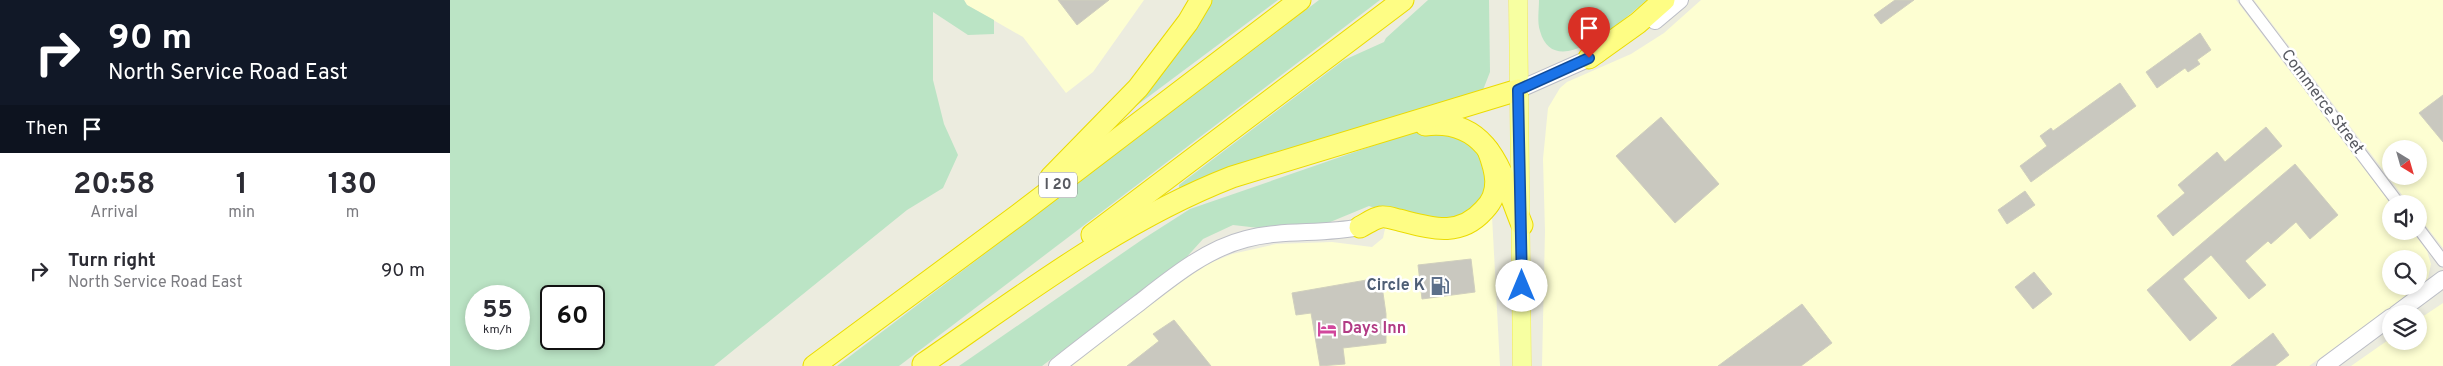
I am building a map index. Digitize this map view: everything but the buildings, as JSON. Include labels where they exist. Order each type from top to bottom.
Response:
[{"type":"highway","points":[[1018,215],[1058,169],[1138,88],[1188,22],[1201,0]]},
{"type":"highway","name":"I 20","points":[[814,366],[1018,215],[1300,0]]},
{"type":"highway","points":[[921,365],[1403,0]]},
{"type":"highway","points":[[1589,58],[1638,23],[1664,0]]},
{"type":"highway","points":[[921,365],[1066,266],[1166,205],[1232,177],[1518,90]]},
{"type":"highway","points":[[1395,128],[1435,123],[1452,124],[1467,129],[1479,138],[1498,167],[1522,225]]},
{"type":"highway","points":[[1360,227],[1382,216],[1431,228],[1460,228],[1469,223],[1485,209],[1496,190],[1494,168],[1488,150]]},
{"type":"main road","points":[[1518,0],[1518,90],[1522,225],[1522,366]]},
{"type":"street","points":[[1518,90],[1634,36],[1680,0]]},
{"type":"street","name":"Commerce Street","points":[[2245,0],[2392,195]]},
{"type":"street","points":[[1057,366],[1173,277],[1223,247],[1245,239],[1273,234],[1336,231],[1360,227]]},
{"type":"street","points":[[2427,240],[2443,261]]},
{"type":"street","points":[[2408,305],[2443,279]]},
{"type":"street","points":[[2324,366],[2382,324]]},
{"type":"shaded area","points":[[450,0],[964,0],[967,5],[994,20],[994,34],[968,35],[933,12],[933,80],[944,124],[958,155],[943,188],[907,210],[714,366],[450,366]]},
{"type":"shaded area","points":[[964,0],[1144,0],[1093,72],[1066,93],[1023,37],[967,5]]},
{"type":"shaded area","points":[[1211,0],[1278,0],[1136,106],[1136,105]]},
{"type":"shaded area","points":[[1319,0],[1380,0],[899,366],[837,366]]},
{"type":"shaded area","points":[[1428,0],[1489,0],[1490,72],[1483,90],[1179,188],[1179,185],[1344,60],[1384,42],[1386,38]]},
{"type":"shaded area","points":[[1539,0],[1647,0],[1608,32],[1591,42],[1575,49],[1560,51],[1548,46],[1540,31],[1538,20]]},
{"type":"shaded area","points":[[1701,0],[2236,0],[2384,195],[2382,195],[2382,240],[2419,240],[2426,250],[2382,250],[2382,295],[2408,295],[2394,305],[2382,305],[2382,314],[2309,366],[1542,366],[1545,231],[1543,159],[1548,108],[1560,88],[1567,82],[1631,54],[1664,33]]},
{"type":"shaded area","points":[[2254,0],[2443,0],[2443,248],[2427,227],[2427,195],[2402,195],[2395,185],[2428,185],[2428,140],[2382,140],[2382,168]]},
{"type":"shaded area","points":[[1450,130],[1478,150],[1492,185],[1463,222],[1386,212],[1369,206],[1323,225],[1259,228],[1233,225],[1203,239],[1184,260],[1042,366],[959,366],[1143,239],[1190,209],[1404,135],[1403,131]]},
{"type":"shaded area","points":[[1492,216],[1500,366],[1068,366],[1182,279],[1205,265],[1232,254],[1276,244],[1332,242],[1372,247],[1383,238],[1386,224]]},
{"type":"shaded area","points":[[2427,251],[2431,264],[2427,279]]},
{"type":"shaded area","points":[[2443,303],[2443,366],[2351,366],[2382,344],[2382,350],[2427,350],[2427,314]]},
{"type":"place","name":"Circle K","points":[[1440,286]]},
{"type":"place","name":"Days Inn","points":[[1327,329]]},
{"type":"route","points":[[1522,286],[1518,90],[1589,58]]}]
